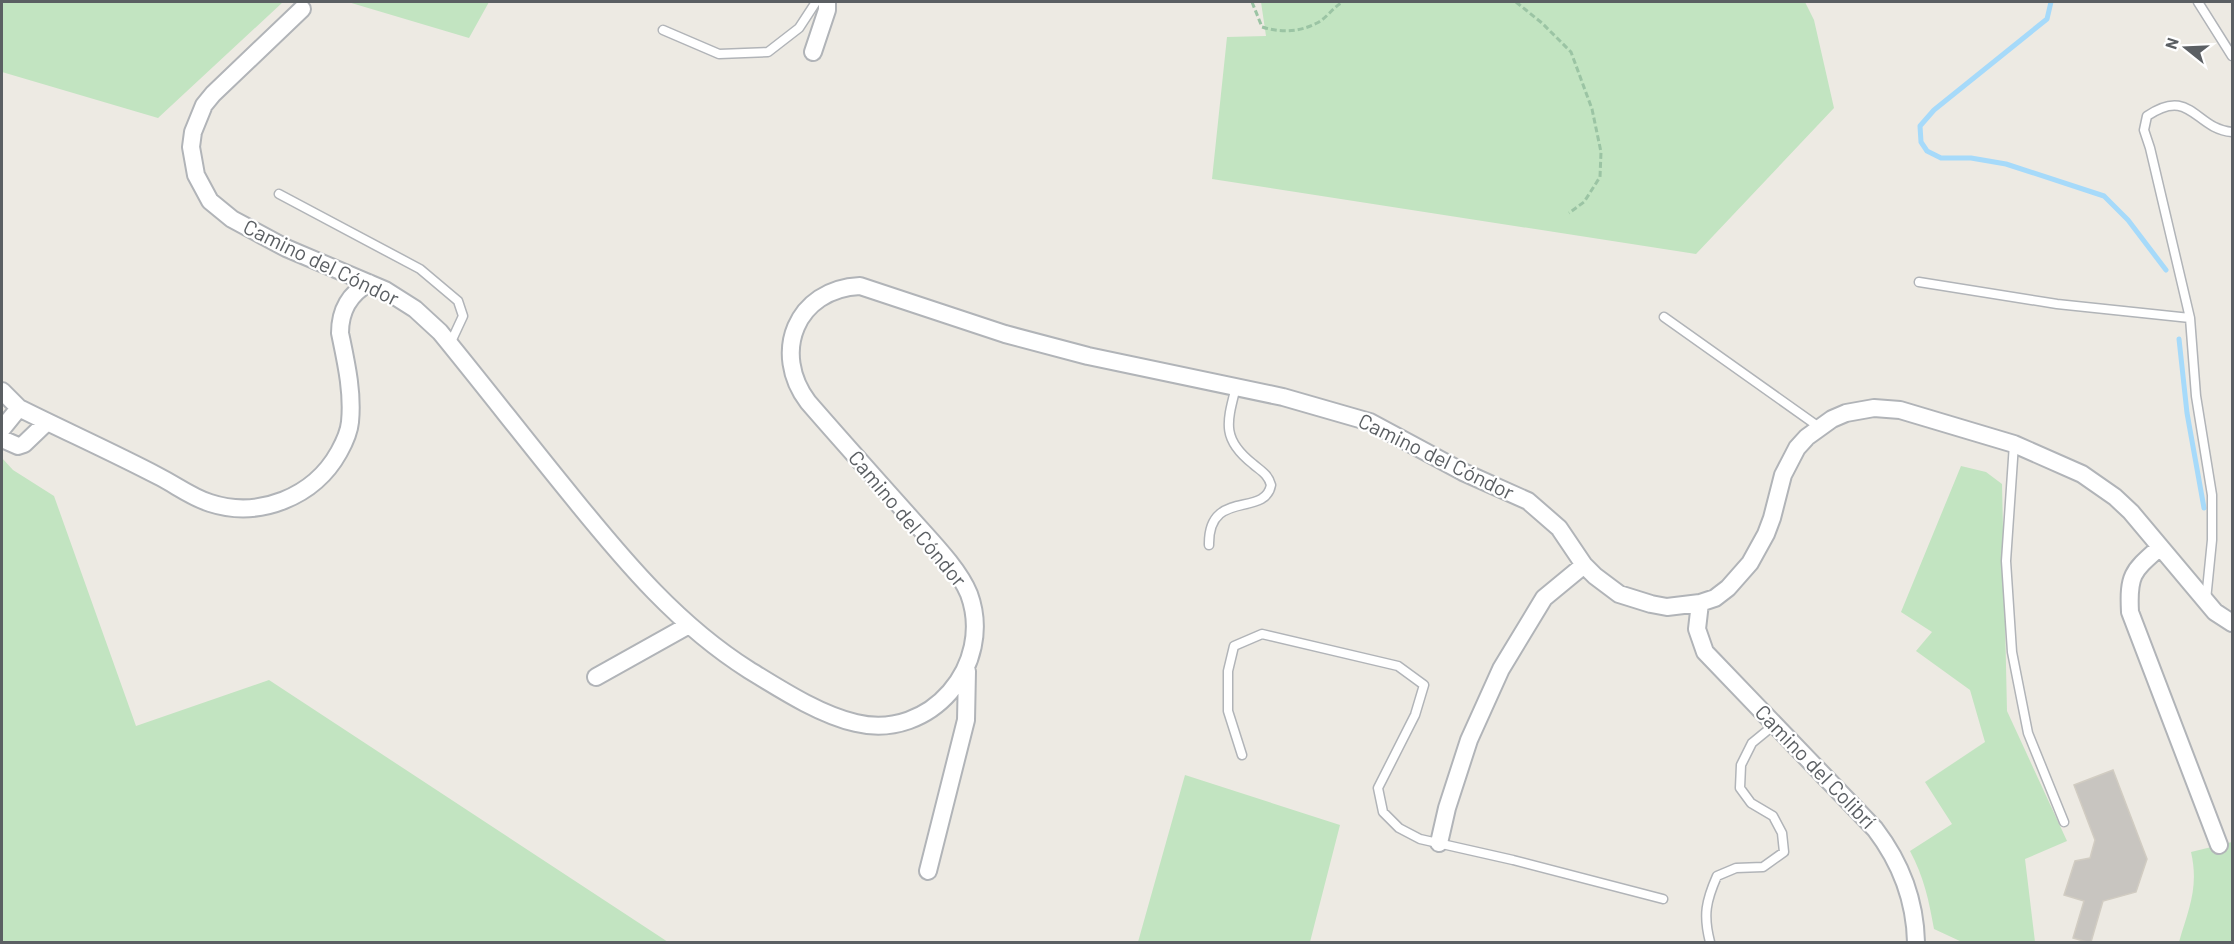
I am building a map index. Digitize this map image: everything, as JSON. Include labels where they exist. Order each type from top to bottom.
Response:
[{"type":"street","points":[[813,52],[827,10],[827,2]]},
{"type":"street","name":"Camino del Cóndor","points":[[302,9],[213,94],[197,118],[192,140],[192,161],[196,175],[210,201],[232,219],[286,248],[369,283],[415,309],[450,344],[593,523],[657,596],[688,625],[739,663],[777,687],[856,723],[888,725],[918,717],[944,699],[954,690],[967,667],[975,638],[975,623],[969,594],[962,580],[808,402],[794,380],[791,368],[791,342],[795,329],[809,307],[837,289],[860,286],[1005,334],[1088,357],[1236,387],[1370,422],[1463,472],[1528,501],[1559,528],[1584,565],[1606,586],[1635,600],[1667,607],[1700,603],[1715,598],[1750,563],[1766,534],[1789,461],[1802,443],[1820,427],[1846,413],[1861,409],[1887,408],[2014,444],[2067,466],[2097,483],[2131,512],[2206,601],[2221,617],[2232,623]]},
{"type":"street","points":[[2,391],[19,408],[210,503],[234,508],[258,508],[288,499],[315,482],[335,458],[346,436],[350,424],[350,392],[340,324],[350,298],[369,283]]},
{"type":"street","points":[[2,429],[19,408]]},
{"type":"street","points":[[2,436],[2,439],[18,446],[24,444],[47,422]]},
{"type":"street","points":[[2160,547],[2134,571],[2129,590],[2130,612],[2219,845]]},
{"type":"street","points":[[1439,843],[1450,797],[1469,740],[1501,669],[1544,598],[1584,565]]},
{"type":"street","name":"Camino del Colibrí","points":[[1700,603],[1697,629],[1706,652],[1875,829],[1887,846],[1902,873],[1912,902],[1916,942]]},
{"type":"street","points":[[596,677],[688,625]]},
{"type":"street","points":[[928,871],[966,720],[967,667]]},
{"type":"lane","points":[[663,30],[719,54],[768,52],[798,28],[816,2]]},
{"type":"lane","points":[[2198,2],[2232,56]]},
{"type":"lane","points":[[2206,601],[2212,540],[2212,495],[2196,396],[2190,318],[2144,130],[2147,116],[2160,107],[2174,105],[2185,107],[2224,131],[2232,132]]},
{"type":"lane","points":[[279,194],[420,269],[458,301],[463,316],[450,344]]},
{"type":"lane","points":[[1919,282],[2057,304],[2190,318]]},
{"type":"lane","points":[[1664,316],[1820,427]]},
{"type":"lane","points":[[1209,545],[1211,527],[1221,514],[1234,506],[1262,501],[1270,491],[1269,478],[1239,451],[1229,431],[1228,420],[1236,387]]},
{"type":"lane","points":[[2014,444],[2006,561],[2012,652],[2028,733],[2064,822]]},
{"type":"lane","points":[[1242,755],[1228,711],[1228,671],[1234,646],[1262,634],[1398,666],[1424,685],[1415,715],[1378,788],[1383,812],[1399,828],[1420,839],[1663,899]]},
{"type":"lane","points":[[1710,942],[1707,930],[1707,900],[1717,876],[1736,868],[1763,867],[1784,852],[1782,833],[1773,816],[1751,803],[1740,788],[1741,765],[1752,743],[1774,725]]},
{"type":"path","points":[[1252,2],[1262,27],[1276,32],[1294,31],[1318,22],[1343,2]]},
{"type":"path","points":[[1516,2],[1542,23],[1571,52],[1592,109],[1601,152],[1600,177],[1584,202],[1569,213]]},
{"type":"green space","points":[[2,2],[283,2],[158,118],[2,72]]},
{"type":"green space","points":[[348,2],[489,2],[469,38]]},
{"type":"green space","points":[[1261,2],[1805,2],[1814,20],[1834,108],[1696,254],[1212,179],[1227,37],[1266,36]]},
{"type":"green space","points":[[2,458],[13,470],[54,496],[136,726],[269,680],[668,942],[2,942]]},
{"type":"green space","points":[[1961,466],[1986,472],[2002,484],[2007,711],[2067,841],[2025,859],[2035,942],[1962,942],[1934,929],[1925,889],[1910,851],[1952,824],[1925,782],[1985,742],[1970,690],[1916,651],[1932,632],[1901,612]]},
{"type":"green space","points":[[1185,775],[1340,825],[1310,942],[1138,942]]},
{"type":"green space","points":[[2232,842],[2232,942],[2179,942],[2193,887],[2191,852]]},
{"type":"building","points":[[2113,770],[2147,859],[2136,892],[2103,901],[2091,942],[2087,942],[2073,938],[2084,901],[2064,895],[2075,861],[2090,858],[2095,840],[2074,785]]},
{"type":"waterway","points":[[2051,2],[2047,19],[1934,110],[1920,126],[1921,142],[1927,151],[1941,158],[1971,158],[2006,164],[2104,196],[2128,220],[2166,270]]},
{"type":"waterway","points":[[2179,339],[2187,413],[2204,508]]}]
